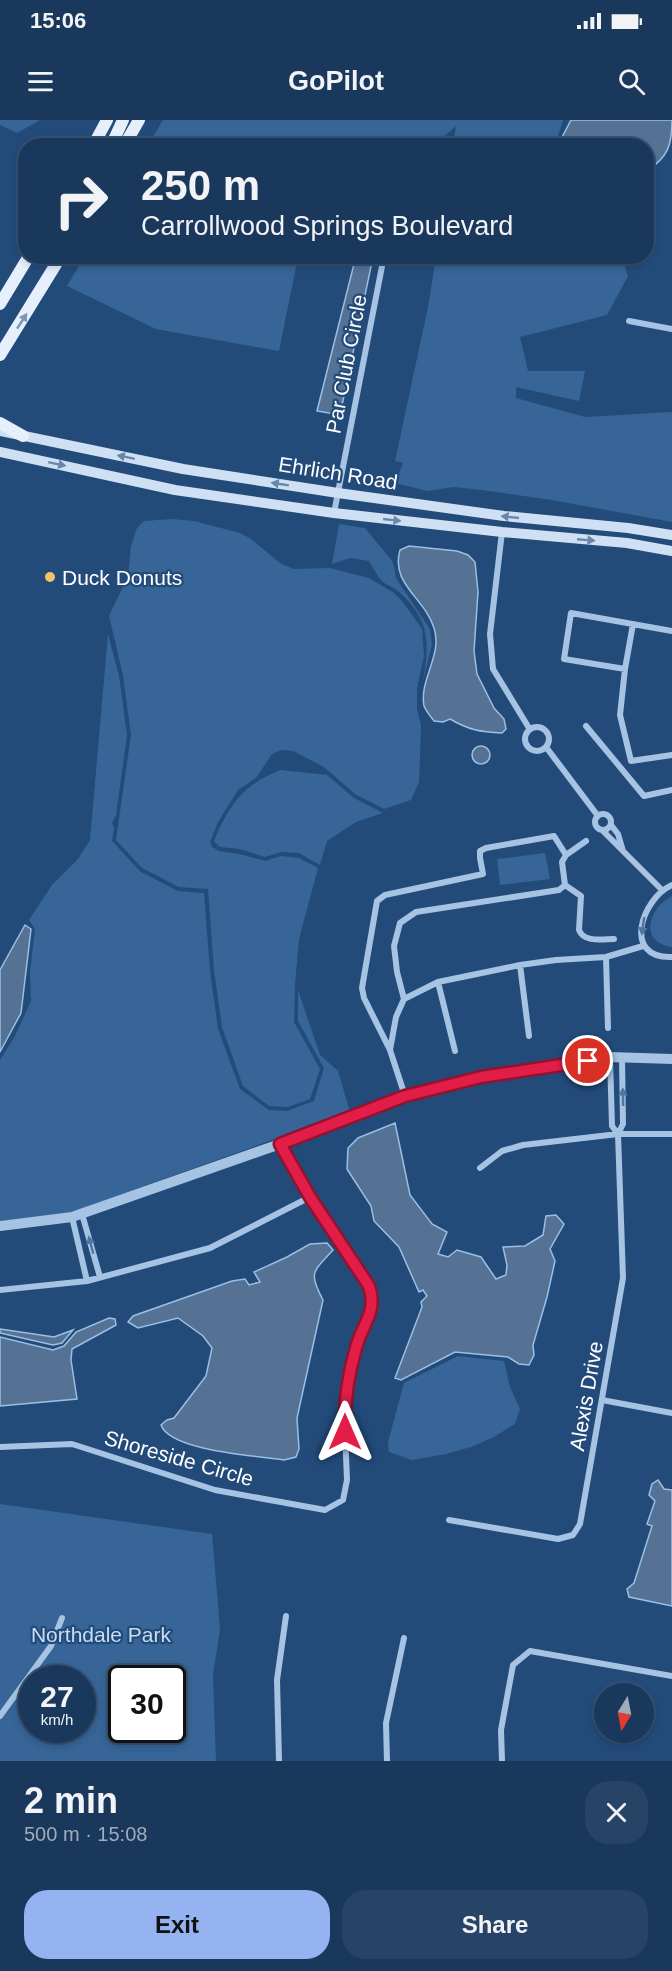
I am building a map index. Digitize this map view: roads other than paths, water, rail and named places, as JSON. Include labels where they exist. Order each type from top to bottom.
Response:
[{"type":"main road","points":[[97,138],[107,120]]},
{"type":"main road","points":[[115,138],[123,120]]},
{"type":"main road","points":[[129,138],[139,120]]},
{"type":"main road","points":[[0,304],[24,264]]},
{"type":"main road","points":[[0,355],[56,264]]},
{"type":"main road","points":[[0,423],[23,436]]},
{"type":"main road","name":"Ehrlich Road","points":[[0,431],[183,469],[504,516],[628,528],[672,536]]},
{"type":"main road","name":"Ehrlich Road","points":[[0,452],[175,490],[334,513],[627,543],[672,551]]},
{"type":"street","name":"Par Club Circle","points":[[334,513],[382,264]]},
{"type":"street","points":[[629,321],[672,329]]},
{"type":"street","points":[[502,532],[490,634],[493,669],[529,729]]},
{"type":"street","points":[[625,669],[564,659],[571,613],[672,631]]},
{"type":"street","points":[[631,761],[620,715],[633,624]]},
{"type":"street","points":[[537,726],[545,729],[549,736],[546,747],[538,751],[527,747],[525,735],[529,729],[537,726]]},
{"type":"street","points":[[586,726],[644,796],[672,790]]},
{"type":"street","points":[[546,747],[598,816]]},
{"type":"street","points":[[620,766],[631,761],[672,756]]},
{"type":"street","points":[[623,852],[618,834],[611,825],[608,815],[598,816],[595,820],[596,826],[662,890]]},
{"type":"street","points":[[602,830],[608,829],[611,825]]},
{"type":"street","points":[[405,1096],[391,1051],[364,998],[362,988],[377,901],[385,895],[483,874],[480,851],[486,848],[554,837],[566,855]]},
{"type":"street","points":[[586,841],[566,855],[562,861],[566,885],[581,896],[579,930],[581,936],[614,939]]},
{"type":"street","points":[[391,1051],[396,1017],[404,999],[397,972],[394,946],[400,923],[416,912],[559,890],[566,885]]},
{"type":"street","points":[[672,885],[662,890],[645,914],[641,932],[643,946],[651,953],[662,958],[672,957]]},
{"type":"street","points":[[404,999],[438,982],[520,965],[606,957],[643,946]]},
{"type":"street","points":[[606,957],[608,1028]]},
{"type":"street","points":[[520,965],[529,1036]]},
{"type":"street","points":[[438,982],[455,1051]]},
{"type":"street","points":[[0,1226],[77,1215],[280,1144],[405,1096],[481,1077],[610,1058],[672,1059]]},
{"type":"street","name":"Alexis Drive","points":[[610,1058],[612,1126],[618,1134]]},
{"type":"street","name":"Alexis Drive","points":[[449,1520],[558,1539],[573,1535],[580,1524],[623,1278],[618,1134],[623,1124],[622,1058]]},
{"type":"street","points":[[480,1168],[502,1151],[523,1145],[618,1134],[672,1134]]},
{"type":"street","name":"Shoreside Circle","points":[[0,1447],[72,1444],[214,1490],[326,1510],[343,1500],[347,1480],[344,1408],[356,1347],[372,1309],[373,1298],[369,1286],[310,1197],[280,1144]]},
{"type":"street","points":[[0,1290],[87,1281],[210,1248],[310,1197]]},
{"type":"street","points":[[77,1215],[100,1277]]},
{"type":"street","points":[[77,1215],[87,1281]]},
{"type":"street","points":[[602,1400],[672,1413]]},
{"type":"street","points":[[279,1761],[277,1680],[286,1616]]},
{"type":"street","points":[[0,1716],[51,1646],[62,1618]]},
{"type":"street","points":[[387,1761],[386,1723],[404,1638]]},
{"type":"street","points":[[502,1761],[501,1730],[513,1665],[530,1651],[672,1676]]},
{"type":"place","name":"Duck Donuts","points":[[50,577]]},
{"type":"park label","name":"Northdale Park","points":[[101,1634]]}]
